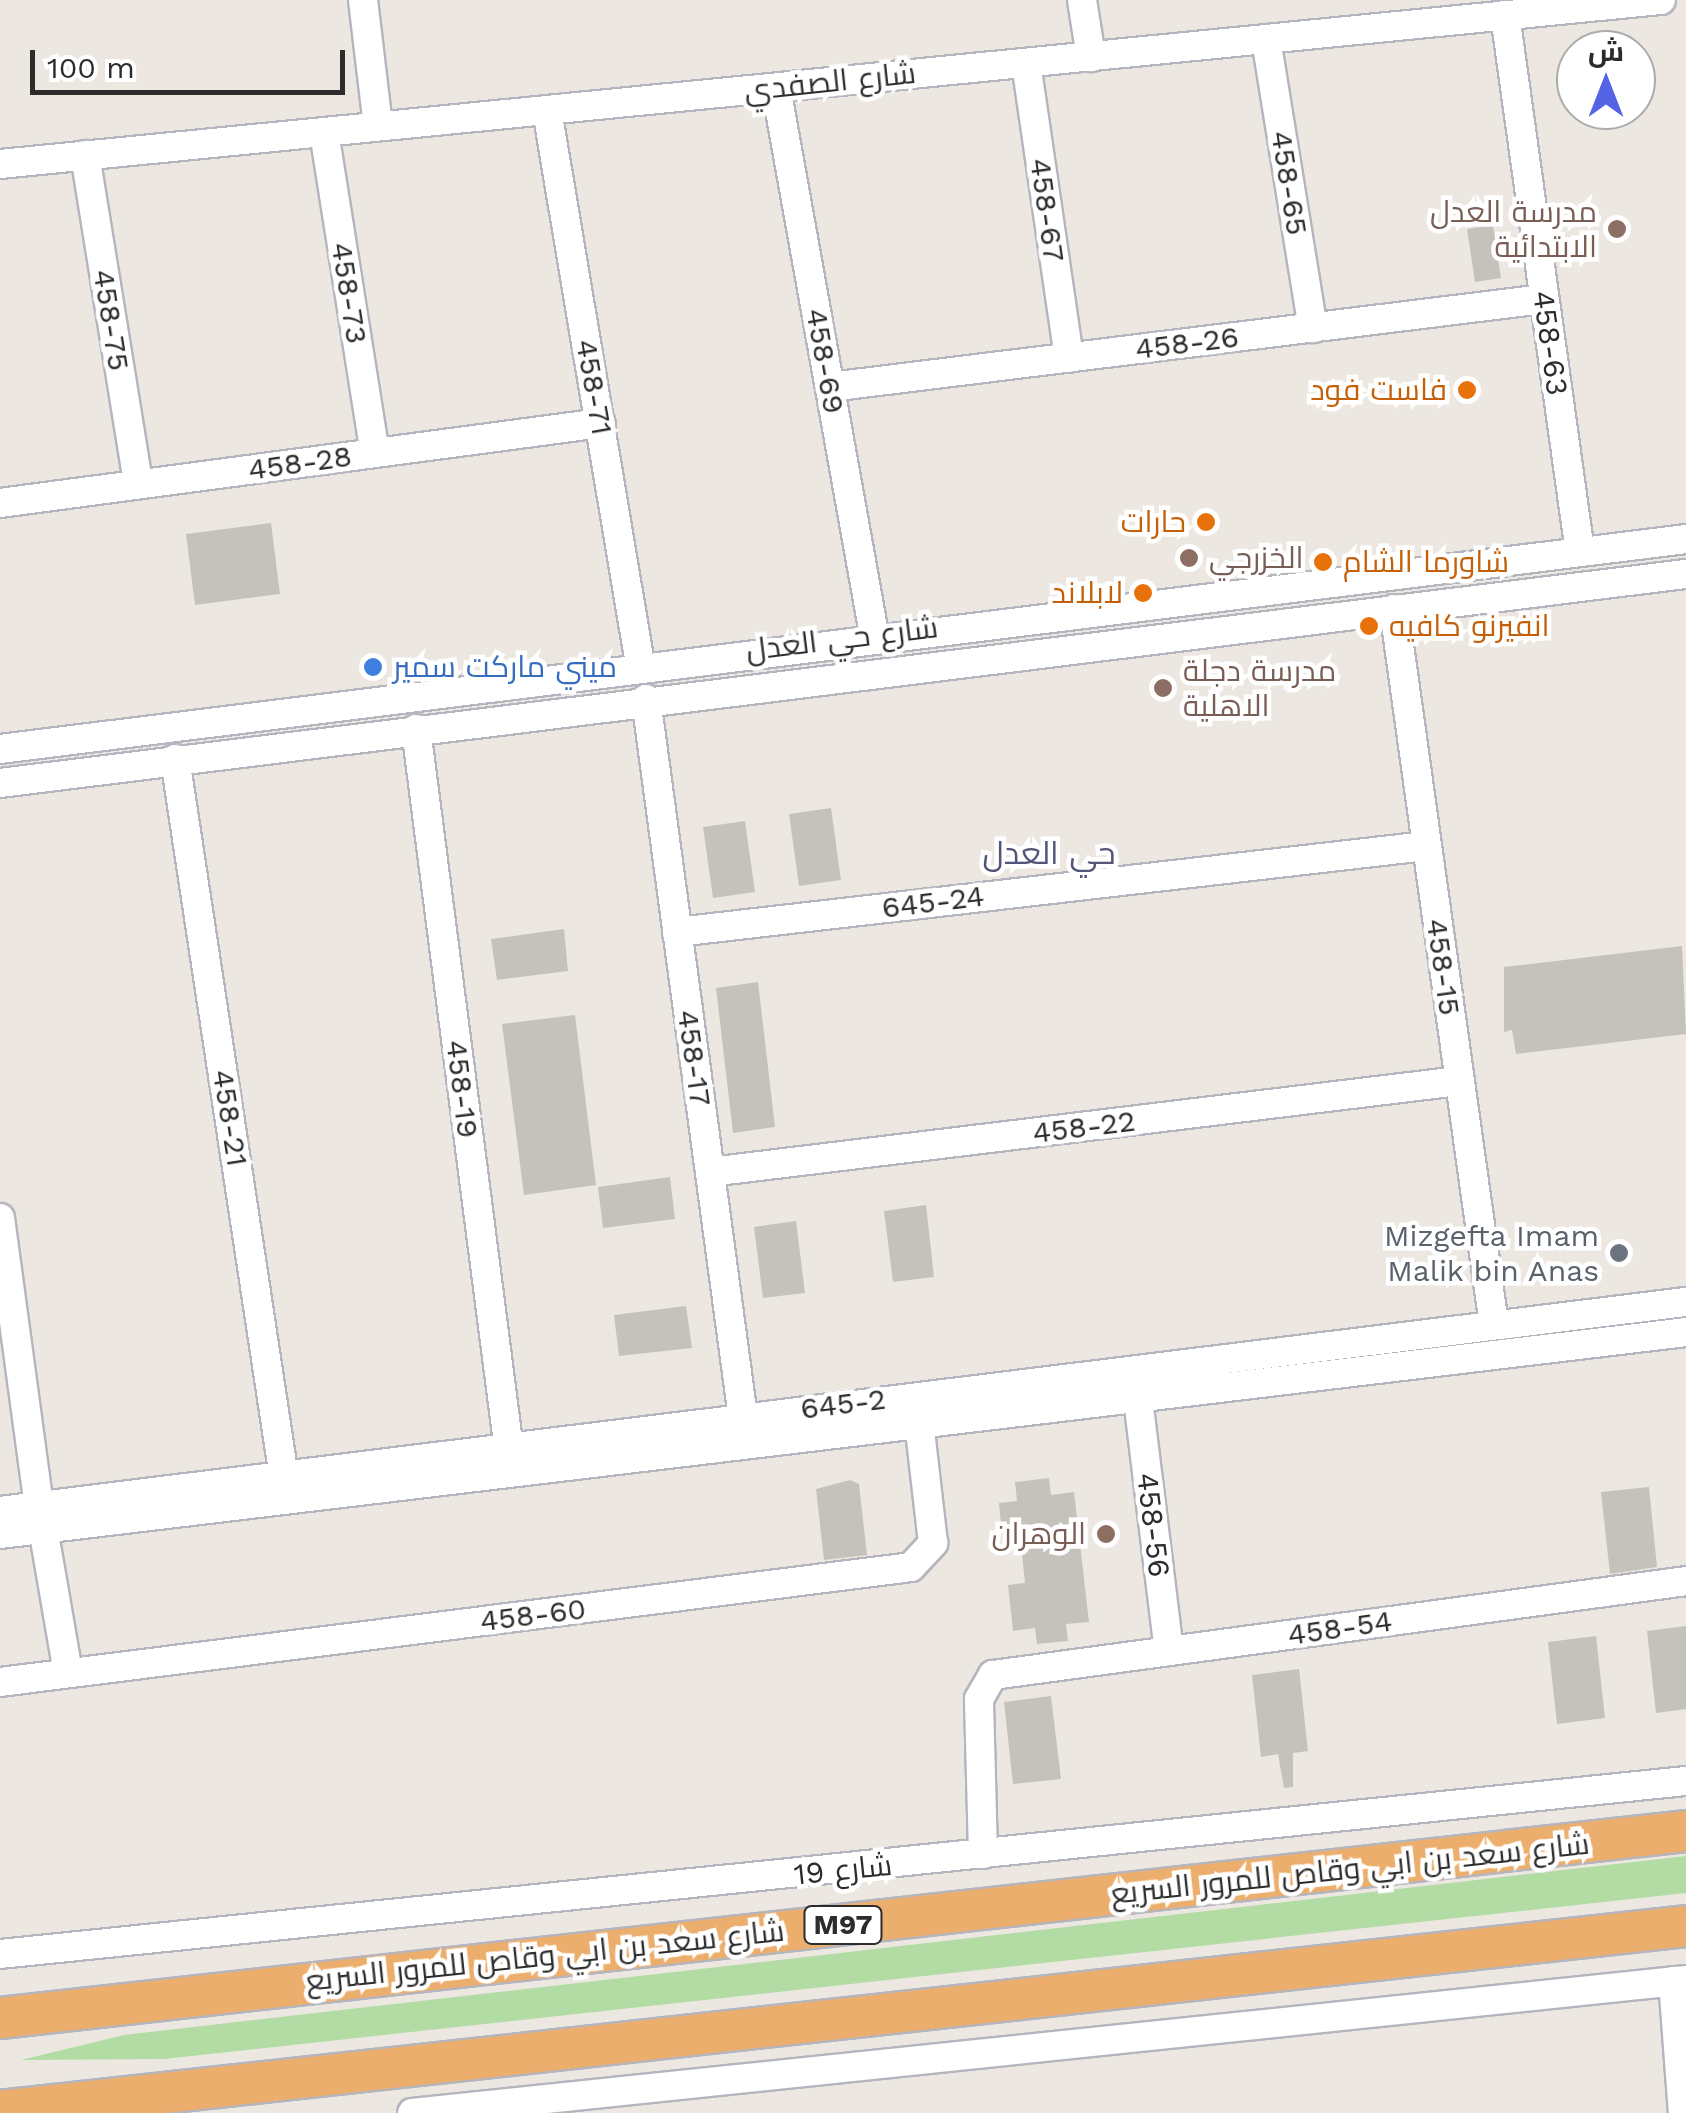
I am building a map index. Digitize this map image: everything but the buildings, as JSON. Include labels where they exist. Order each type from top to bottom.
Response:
[{"type":"highway","name":"شارع سعد بن ابي وقاص للمرور السريع","points":[[0,2018],[122,2001],[1686,1832]]},
{"type":"highway","points":[[0,2111],[1686,1926]]},
{"type":"highway","points":[[0,2008],[122,2001]]},
{"type":"street","points":[[363,0],[378,126]]},
{"type":"street","points":[[1082,0],[1091,56]]},
{"type":"street","name":"شارع الصفدي","points":[[0,164],[1505,16],[1550,6],[1661,0]]},
{"type":"street","name":"458-63","points":[[1505,16],[1580,552]]},
{"type":"street","name":"458-65","points":[[1266,39],[1313,328]]},
{"type":"street","name":"458-67","points":[[1026,63],[1069,358]]},
{"type":"street","name":"458-69","points":[[776,88],[874,634]]},
{"type":"street","name":"458-71","points":[[548,110],[640,664]]},
{"type":"street","name":"458-73","points":[[324,132],[375,453]]},
{"type":"street","name":"458-75","points":[[85,155],[138,484]]},
{"type":"street","name":"458-26","points":[[830,387],[1544,299]]},
{"type":"street","name":"458-28","points":[[0,502],[601,423]]},
{"type":"street","name":"شارع حي العدل","points":[[0,749],[874,634],[1686,539]]},
{"type":"street","name":"شارع حي العدل","points":[[0,783],[646,698],[1686,574]]},
{"type":"street","points":[[1245,592],[1251,626]]},
{"type":"street","name":"458-15","points":[[1394,609],[1494,1325]]},
{"type":"street","name":"458-17","points":[[646,698],[743,1416]]},
{"type":"street","name":"458-19","points":[[416,728],[509,1450]]},
{"type":"street","name":"458-21","points":[[176,759],[284,1477]]},
{"type":"street","name":"645-24","points":[[678,932],[1426,846]]},
{"type":"street","name":"458-22","points":[[710,1172],[1458,1081]]},
{"type":"street","points":[[0,1218],[3,1268],[68,1673]]},
{"type":"street","name":"645-2","points":[[0,1534],[41,1517],[284,1477],[368,1480],[509,1450],[743,1416],[1686,1302]]},
{"type":"street","name":"645-2","points":[[0,1511],[41,1517],[1138,1400],[1686,1332]]},
{"type":"street","name":"458-56","points":[[1138,1400],[1169,1651]]},
{"type":"street","name":"458-60","points":[[0,1682],[911,1567],[934,1543],[919,1422]]},
{"type":"street","name":"458-54","points":[[983,1854],[978,1699],[994,1675],[1686,1581]]},
{"type":"street","name":"شارع 19","points":[[0,1954],[1686,1781]]},
{"type":"street","points":[[412,2113],[1680,1980],[1683,2113]]},
{"type":"green space","points":[[1686,1856],[1686,1893],[164,2059],[21,2060],[124,2035]]},
{"type":"place","name":"مدرسة العدل الابتدائية","points":[[1617,229]]},
{"type":"place","name":"فاست فود","points":[[1467,390]]},
{"type":"place","name":"حارات","points":[[1206,522]]},
{"type":"place","name":"الخزرجي","points":[[1189,558]]},
{"type":"place","name":"شاورما الشام","points":[[1323,562]]},
{"type":"place","name":"لابلاند","points":[[1143,593]]},
{"type":"place","name":"انفيرنو كافيه","points":[[1369,626]]},
{"type":"place","name":"ميني ماركت سمير","points":[[373,667]]},
{"type":"place","name":"مدرسة دجلة الاهلية","points":[[1163,688]]},
{"type":"place","name":"Mizgefta Imam Malik bin Anas","points":[[1619,1253]]},
{"type":"place","name":"الوهران","points":[[1106,1534]]},
{"type":"district","name":"حي العدل","points":[[1049,853]]}]
